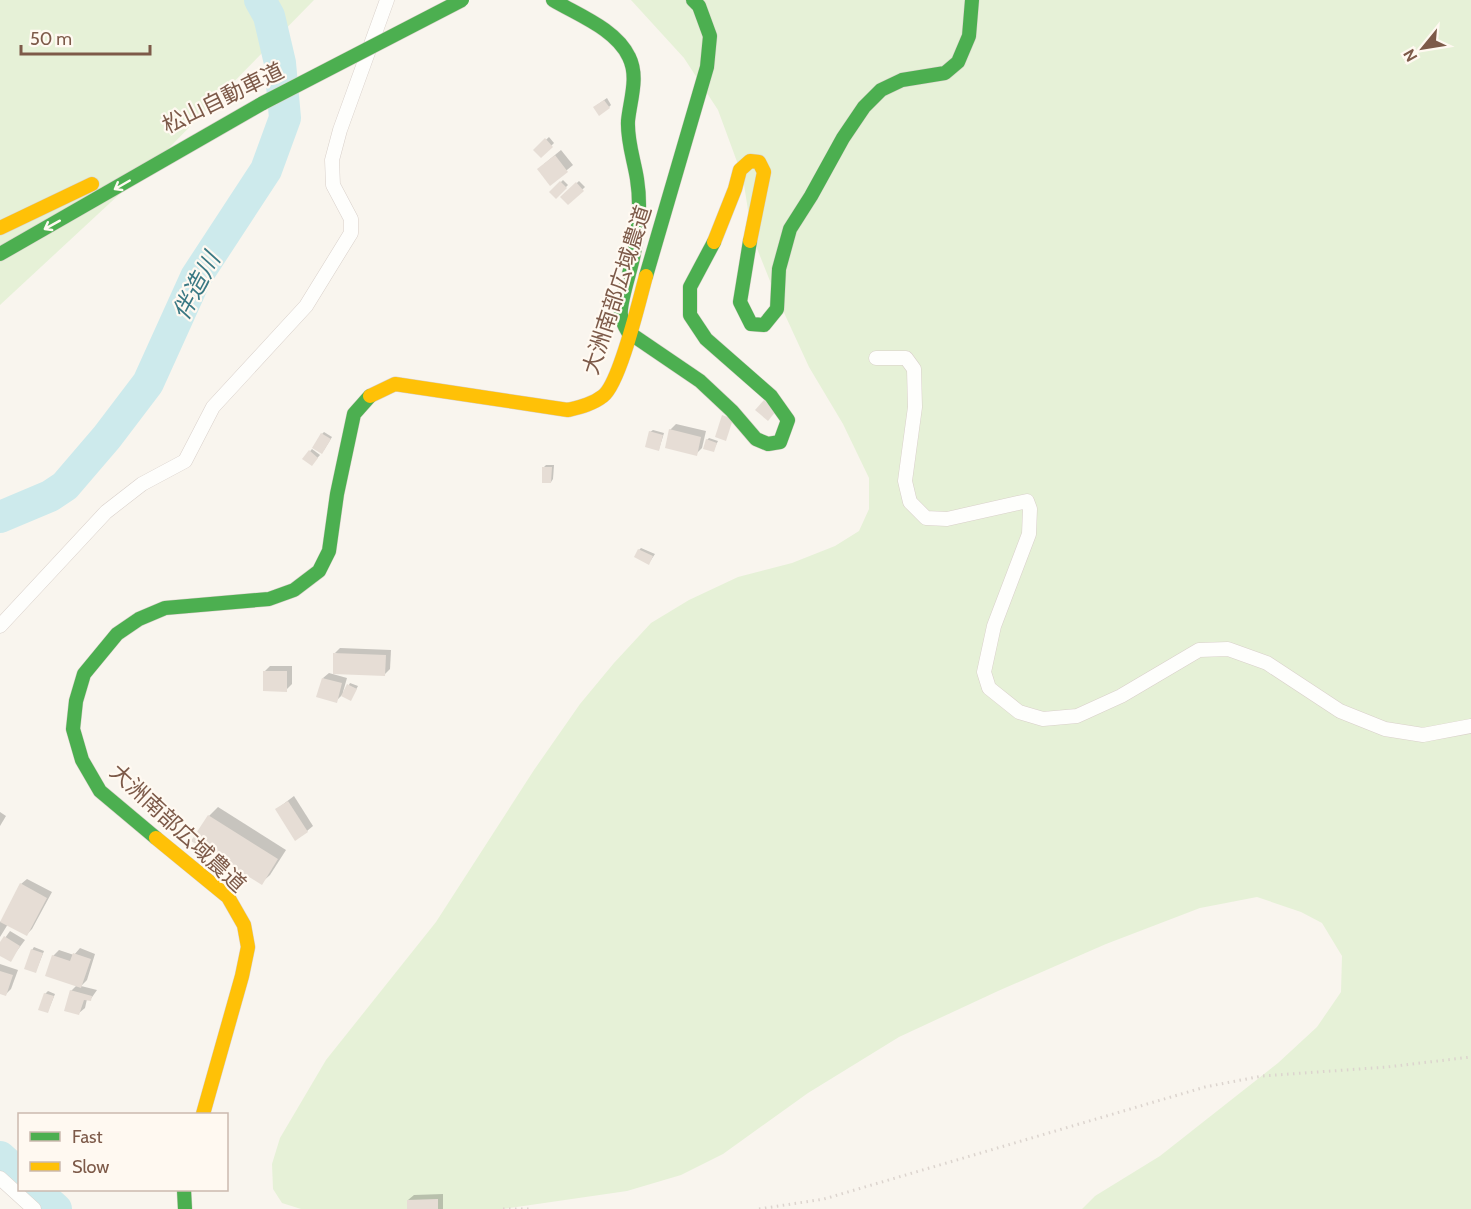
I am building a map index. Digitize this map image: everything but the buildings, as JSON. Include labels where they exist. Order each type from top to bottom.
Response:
[{"type":"main road","name":"松山自動車道","points":[[0,228],[263,103],[462,0]]},
{"type":"main road","points":[[553,0],[618,41],[630,58],[634,79],[629,105],[628,129],[639,193],[640,219],[620,313],[623,323],[628,332],[700,381],[732,411],[756,439],[768,444],[780,442],[788,420],[771,396],[706,339],[690,315],[690,287],[718,235],[740,170],[750,161],[759,162],[764,172],[740,303],[751,324],[764,325],[777,309],[779,269],[790,230],[843,138],[864,107],[881,90],[902,80],[945,73],[958,62],[969,36],[972,0]]},
{"type":"main road","name":"大洲南部広域農道","points":[[203,1113],[242,976],[248,947],[244,925],[228,897],[100,790],[82,760],[73,729],[76,701],[84,674],[117,634],[139,619],[165,608],[269,599],[294,590],[319,571],[329,551],[337,494],[354,414],[372,394],[395,384],[568,410],[585,406],[605,395],[618,371],[707,67],[710,36],[699,6],[693,0]]},
{"type":"main road","points":[[0,254],[263,103]]},
{"type":"main road","points":[[184,1191],[185,1209]]},
{"type":"street","points":[[0,626],[106,512],[142,484],[185,461],[213,407],[306,306],[351,233],[351,219],[333,185],[332,160],[340,130],[387,0]]},
{"type":"street","points":[[876,358],[906,358],[914,369],[915,407],[905,482],[910,502],[926,518],[947,519],[1027,501],[1030,510],[1029,534],[994,626],[984,672],[989,688],[1019,712],[1043,719],[1077,716],[1121,696],[1199,650],[1228,649],[1268,663],[1340,711],[1385,729],[1423,735],[1471,726]]},
{"type":"street","points":[[0,1178],[34,1209]]},
{"type":"path","points":[[759,1209],[824,1199],[1206,1087],[1262,1076],[1387,1067],[1471,1057]]},
{"type":"path","points":[[503,1209],[532,1209]]},
{"type":"green space","points":[[0,0],[314,0],[166,151],[0,305]]},
{"type":"green space","points":[[631,0],[1471,0],[1471,1209],[1082,1209],[1095,1196],[1160,1156],[1278,1063],[1317,1027],[1341,992],[1342,956],[1322,923],[1301,912],[1257,897],[1200,908],[1106,944],[899,1037],[808,1093],[723,1154],[681,1175],[627,1191],[503,1209],[301,1209],[282,1203],[273,1189],[272,1164],[280,1138],[326,1060],[436,922],[534,770],[580,704],[614,663],[651,623],[689,600],[738,577],[792,563],[835,546],[859,531],[869,509],[869,478],[843,424],[809,367],[752,236],[743,178],[718,110],[684,58]]},
{"type":"waterway","name":"伴造川","points":[[0,517],[50,496],[65,486],[107,437],[148,383],[196,277],[266,170],[285,118],[280,63],[269,16],[260,0]]},
{"type":"waterway","points":[[0,1157],[18,1173]]},
{"type":"waterway","points":[[36,1191],[56,1209]]},
{"type":"traffic: fast","points":[[263,103],[462,0]]},
{"type":"traffic: fast","points":[[553,0],[585,17],[615,38],[623,47],[632,65],[634,81],[628,128],[637,179],[639,207],[636,244],[621,309],[621,317],[628,332],[700,381],[732,411],[756,439],[768,444],[780,442],[788,420],[771,396],[706,339],[690,315],[690,287],[714,242]]},
{"type":"traffic: fast","points":[[646,276],[707,67],[710,36],[699,6],[693,0]]},
{"type":"traffic: fast","points":[[750,241],[740,302],[751,324],[764,325],[777,309],[779,269],[790,229],[843,138],[864,107],[881,90],[902,80],[945,73],[958,62],[969,36],[972,0]]},
{"type":"traffic: fast","points":[[0,254],[263,103]]},
{"type":"traffic: fast","points":[[156,838],[100,791],[82,760],[73,729],[76,701],[84,674],[117,634],[139,619],[165,608],[269,599],[294,590],[319,571],[329,551],[337,494],[354,414],[370,396]]},
{"type":"traffic: fast","points":[[184,1191],[185,1209]]},
{"type":"traffic: slow","points":[[714,242],[740,170],[750,161],[759,162],[764,172],[750,241]]},
{"type":"traffic: slow","points":[[0,228],[92,184]]},
{"type":"traffic: slow","points":[[370,396],[395,384],[568,410],[591,403],[603,396],[616,375],[646,276]]},
{"type":"traffic: slow","points":[[156,838],[228,897],[244,925],[248,947],[203,1113]]}]
